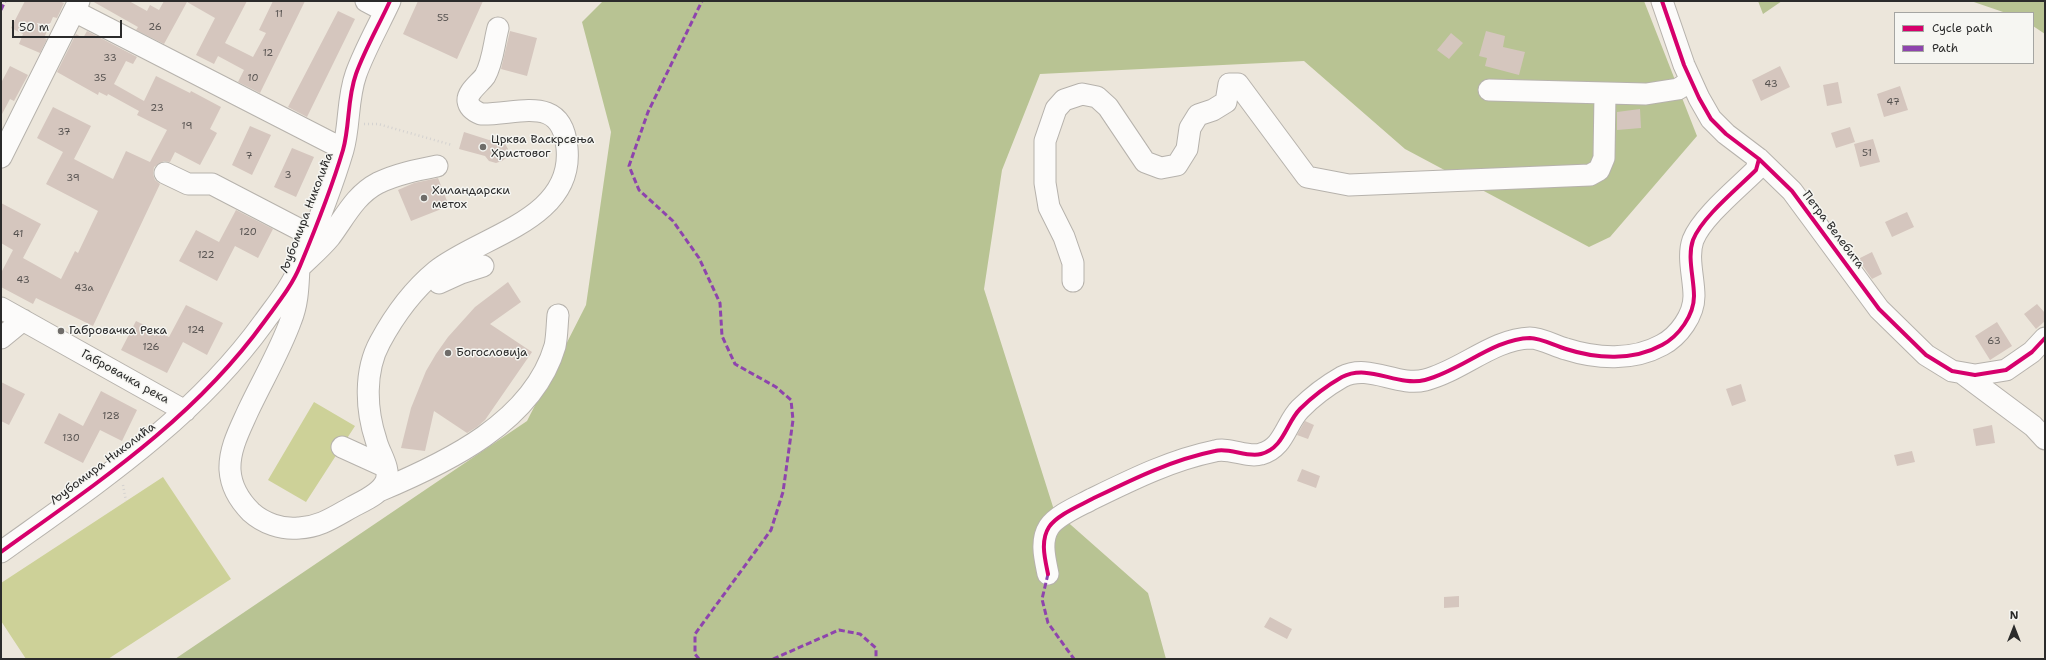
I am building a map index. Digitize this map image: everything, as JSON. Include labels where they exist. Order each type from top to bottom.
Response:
[{"type":"street","points":[[366,1],[388,6]]},
{"type":"street","name":"Петра Велебита","points":[[1662,1],[1691,81],[1711,119],[1726,134],[1759,159],[1792,191],[1879,309],[1926,355],[1952,371],[1975,375],[2006,370],[2032,352],[2045,338]]},
{"type":"street","points":[[1,157],[76,6],[343,149]]},
{"type":"street","name":"Љубомира Николића","points":[[1,552],[119,467],[185,411],[250,341],[283,295],[299,268],[312,236],[343,149],[350,100],[356,75],[388,6]]},
{"type":"street","points":[[379,491],[386,481],[386,467],[376,441],[369,414],[371,363],[379,343],[420,285],[440,269],[518,225],[539,210],[557,193],[565,176],[568,159],[567,140],[561,124],[554,115],[542,110],[481,114],[470,107],[468,101],[469,96],[485,75],[490,63],[498,28]]},
{"type":"street","points":[[1489,90],[1646,94],[1678,89],[1691,81]]},
{"type":"street","points":[[1073,281],[1073,263],[1064,237],[1049,207],[1045,183],[1045,141],[1056,109],[1064,100],[1082,94],[1097,97],[1108,107],[1145,162],[1161,168],[1177,165],[1187,149],[1190,128],[1198,115],[1213,110],[1226,102],[1229,84],[1238,84],[1306,177],[1348,185],[1590,175],[1599,170],[1604,158],[1605,94]]},
{"type":"street","points":[[1048,574],[1043,548],[1048,528],[1067,512],[1143,474],[1217,450],[1260,455],[1274,448],[1286,434],[1299,410],[1344,376],[1364,372],[1403,381],[1424,380],[1458,368],[1502,343],[1531,338],[1567,350],[1598,357],[1634,355],[1663,345],[1684,328],[1695,299],[1691,259],[1693,241],[1703,222],[1756,170],[1759,159]]},
{"type":"street","points":[[437,166],[401,174],[378,183],[362,195],[350,207],[328,239],[299,268],[298,295],[292,319],[240,429],[231,452],[230,470],[234,489],[242,504],[256,516],[284,528],[297,529],[322,524],[379,491],[439,464],[484,435],[519,407],[534,390],[544,372],[555,345],[558,315]]},
{"type":"street","points":[[165,173],[188,184],[212,184],[312,236]]},
{"type":"street","points":[[410,298],[461,272],[483,266]]},
{"type":"street","name":"Габровачка река","points":[[1,308],[185,411]]},
{"type":"street","points":[[1,338],[23,320]]},
{"type":"street","points":[[1962,373],[2033,426],[2045,439]]},
{"type":"street","points":[[342,446],[386,467]]},
{"type":"path","points":[[347,123],[378,124],[452,145]]},
{"type":"green space","points":[[603,1],[1644,1],[1697,136],[1610,237],[1589,247],[1405,149],[1304,61],[1040,74],[1002,170],[984,289],[1054,510],[1148,593],[1166,659],[175,659],[527,421],[586,305],[611,132],[582,22]]},
{"type":"green space","points":[[1758,1],[1782,1],[1763,14]]},
{"type":"green space","points":[[1971,1],[2045,1],[2045,34],[2034,27],[2034,12],[2003,12]]},
{"type":"green space","points":[[314,402],[355,426],[306,502],[268,480]]},
{"type":"green space","points":[[163,477],[231,579],[108,659],[26,659],[1,621],[1,583]]},
{"type":"building","points":[[25,1],[59,1],[64,3],[57,18],[53,17],[44,38],[47,39],[40,53],[19,44],[23,34],[11,28]]},
{"type":"building","points":[[92,1],[129,1],[147,11],[150,5],[159,10],[164,1],[247,1],[225,43],[253,57],[266,33],[259,30],[273,1],[305,1],[260,93],[238,82],[244,70],[218,56],[214,64],[196,55],[215,18],[187,2],[164,44],[136,30],[138,27]]},
{"type":"building","points":[[418,1],[483,1],[457,59],[403,34]]},
{"type":"building","points":[[338,11],[355,19],[307,117],[288,107]]},
{"type":"building","points":[[87,31],[137,57],[133,64],[126,61],[114,84],[144,101],[156,76],[190,93],[191,91],[221,107],[210,129],[217,133],[200,165],[175,152],[170,162],[164,161],[154,167],[153,174],[155,180],[160,184],[93,326],[36,298],[33,304],[1,287],[1,273],[13,250],[1,243],[1,203],[41,224],[23,258],[61,279],[75,251],[78,253],[98,211],[46,184],[63,152],[37,138],[53,107],[91,126],[74,159],[113,179],[126,151],[150,162],[167,130],[137,115],[139,111],[108,94],[107,96],[99,92],[98,95],[57,72],[76,34],[83,38]]},
{"type":"building","points":[[510,31],[537,38],[527,76],[501,69]]},
{"type":"building","points":[[1486,31],[1505,36],[1503,47],[1525,52],[1519,75],[1485,66],[1487,58],[1479,56]]},
{"type":"building","points":[[1451,33],[1463,43],[1449,59],[1437,50]]},
{"type":"building","points":[[10,66],[28,75],[14,101],[10,99],[1,116],[1,83]]},
{"type":"building","points":[[1780,66],[1790,87],[1761,101],[1752,80]]},
{"type":"building","points":[[1838,82],[1842,103],[1827,106],[1823,85]]},
{"type":"building","points":[[1900,86],[1908,110],[1884,117],[1877,94]]},
{"type":"building","points":[[1640,109],[1641,128],[1617,130],[1617,112]]},
{"type":"building","points":[[250,126],[271,135],[252,175],[232,165]]},
{"type":"building","points":[[1850,127],[1855,142],[1836,148],[1831,133]]},
{"type":"building","name":"Црква Васкрсења Христовог","points":[[464,132],[489,140],[498,138],[503,140],[508,149],[506,158],[496,163],[489,161],[485,156],[459,149]]},
{"type":"building","points":[[1873,139],[1880,162],[1860,167],[1854,144]]},
{"type":"building","points":[[292,148],[314,157],[296,197],[274,187]]},
{"type":"building","name":"Хиландарски метох","points":[[438,178],[449,206],[411,221],[398,190],[414,183]]},
{"type":"building","points":[[236,210],[273,229],[258,258],[235,246],[217,281],[179,261],[196,230],[219,242]]},
{"type":"building","points":[[1907,212],[1914,227],[1892,237],[1885,222]]},
{"type":"building","points":[[1872,252],[1882,274],[1872,279],[1858,259]]},
{"type":"building","points":[[508,282],[521,302],[490,324],[532,352],[485,420],[477,427],[467,433],[434,411],[425,451],[401,448],[411,408],[426,371],[436,354],[448,337],[475,307]]},
{"type":"building","points":[[2037,304],[2045,313],[2045,321],[2036,329],[2024,314]]},
{"type":"building","points":[[186,305],[223,323],[207,355],[183,342],[167,373],[121,350],[136,321],[169,337]]},
{"type":"building","points":[[1997,322],[2012,346],[1990,360],[1975,336]]},
{"type":"building","points":[[1,382],[25,394],[9,425],[1,421]]},
{"type":"building","points":[[1741,384],[1746,401],[1732,406],[1726,389]]},
{"type":"building","points":[[101,391],[137,410],[122,441],[100,430],[83,463],[44,443],[59,413],[83,426]]},
{"type":"building","points":[[1305,421],[1314,425],[1308,439],[1297,435]]},
{"type":"building","points":[[1992,425],[1995,443],[1976,446],[1973,429]]},
{"type":"building","points":[[1912,451],[1915,462],[1897,466],[1894,455]]},
{"type":"building","points":[[1302,469],[1320,476],[1316,488],[1297,481]]},
{"type":"building","points":[[1459,596],[1459,607],[1444,608],[1444,597]]},
{"type":"building","points":[[1270,617],[1292,629],[1287,639],[1264,627]]},
{"type":"marked path","points":[[1,10],[5,1]]},
{"type":"marked path","points":[[699,659],[695,654],[695,634],[771,530],[783,492],[793,420],[791,400],[776,387],[735,364],[722,336],[720,303],[699,258],[673,221],[639,190],[629,166],[648,112],[702,1]]},
{"type":"marked path","points":[[1048,574],[1042,599],[1048,623],[1074,659]]},
{"type":"marked path","points":[[773,659],[839,630],[860,634],[876,648],[876,659]]},
{"type":"cycle path","points":[[1,552],[73,501],[142,448],[175,419],[207,389],[237,357],[284,295],[300,266],[329,193],[345,141],[353,83],[368,46],[390,1]]},
{"type":"cycle path","points":[[1662,1],[1684,65],[1699,98],[1711,119],[1726,134],[1759,159],[1792,191],[1879,309],[1926,355],[1952,371],[1975,375],[2006,370],[2032,352],[2045,338]]},
{"type":"cycle path","points":[[1048,574],[1044,550],[1046,532],[1049,527],[1063,515],[1136,478],[1167,465],[1199,455],[1220,450],[1250,455],[1261,454],[1269,451],[1280,441],[1300,409],[1331,384],[1352,373],[1373,374],[1404,381],[1425,380],[1451,370],[1490,349],[1516,340],[1530,338],[1539,339],[1562,348],[1590,355],[1615,357],[1639,354],[1662,345],[1680,331],[1691,310],[1694,296],[1691,260],[1691,247],[1693,240],[1712,212],[1756,170],[1759,159]]},
{"type":"place","name":"Црква Васкрсења Христовог","points":[[483,147]]},
{"type":"place","name":"Хиландарски метох","points":[[424,198]]},
{"type":"place","name":"Габровачка Река","points":[[61,331]]},
{"type":"place","name":"Богословија","points":[[448,353]]}]
